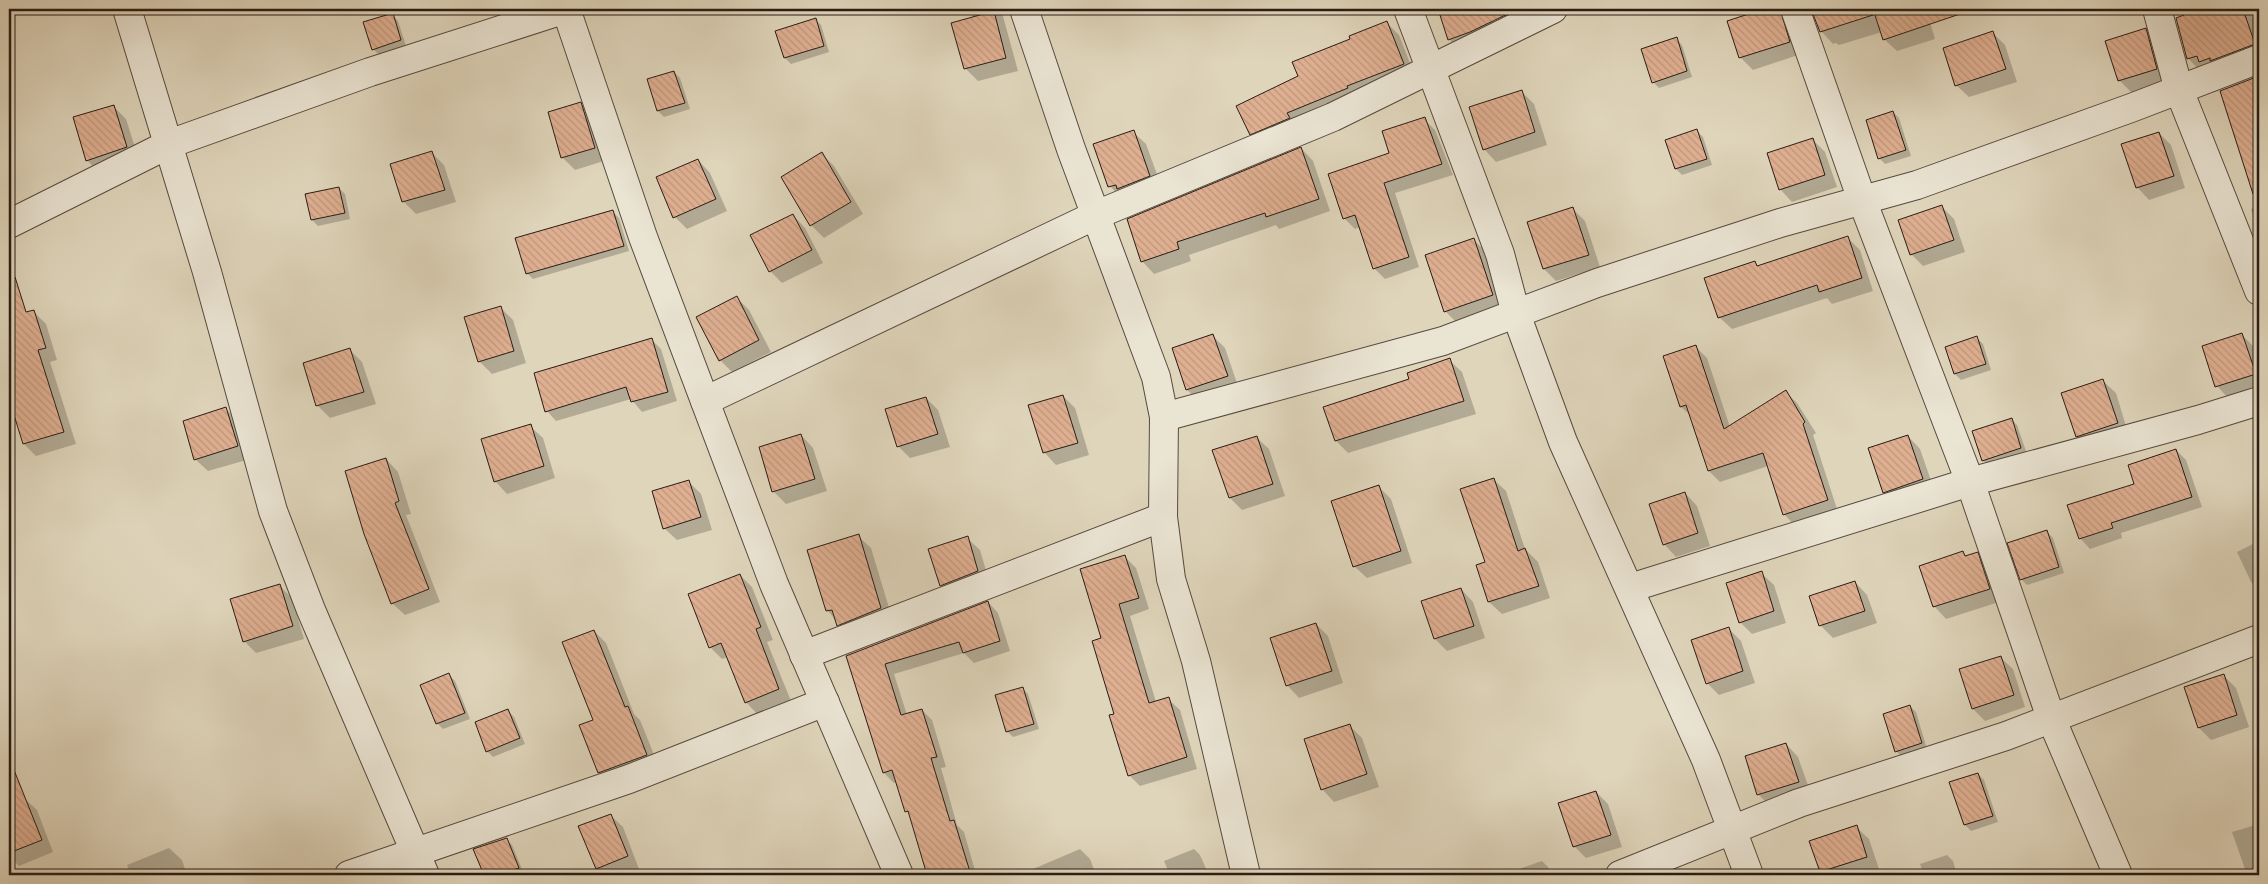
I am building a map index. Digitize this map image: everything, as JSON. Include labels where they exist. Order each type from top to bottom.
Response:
[{"type":"street","points":[[127,9],[207,272],[272,511],[311,610],[420,864]]},
{"type":"street","points":[[9,224],[169,144],[370,72],[566,9],[642,237],[774,584],[899,875]]},
{"type":"street","points":[[1024,9],[1071,149],[1156,376],[1164,417],[1163,517],[1171,579],[1196,661],[1246,875]]},
{"type":"street","points":[[1408,9],[1500,254],[1516,314],[1563,442],[1706,760],[1734,829],[1749,875]]},
{"type":"street","points":[[705,401],[1096,216],[1334,117],[1553,9]]},
{"type":"street","points":[[1795,9],[1862,200],[1970,482],[2051,718],[2118,875]]},
{"type":"street","points":[[2157,9],[2180,90],[2259,291]]},
{"type":"street","points":[[1164,417],[1443,341],[1597,283],[1780,223],[1926,182],[2259,60]]},
{"type":"street","points":[[1630,588],[1970,482],[2259,401]]},
{"type":"street","points":[[804,655],[1163,517]]},
{"type":"street","points":[[1620,875],[1799,803],[2006,736],[2259,639]]},
{"type":"street","points":[[349,875],[420,864],[825,702]]},
{"type":"building","points":[[1438,9],[1518,9],[1470,32],[1448,40]]},
{"type":"building","points":[[1764,9],[1780,9],[1790,42],[1739,58],[1727,21]]},
{"type":"building","points":[[1811,9],[1872,9],[1873,15],[1820,32]]},
{"type":"building","points":[[1873,9],[1959,9],[1960,14],[1883,40]]},
{"type":"building","points":[[2182,9],[2243,9],[2255,44],[2210,61],[2210,58],[2199,62],[2197,56],[2187,59],[2176,18],[2184,15]]},
{"type":"building","points":[[994,11],[1006,58],[964,69],[951,23]]},
{"type":"building","points":[[393,13],[401,40],[372,50],[363,22]]},
{"type":"building","points":[[816,18],[824,46],[784,58],[775,31]]},
{"type":"building","points":[[1387,21],[1404,64],[1347,86],[1348,88],[1287,113],[1290,118],[1250,135],[1236,106],[1298,76],[1292,62],[1350,39],[1349,36]]},
{"type":"building","points":[[2146,28],[2157,69],[2118,81],[2105,41]]},
{"type":"building","points":[[1993,31],[2006,69],[1955,86],[1943,48]]},
{"type":"building","points":[[1677,37],[1687,71],[1652,83],[1641,49]]},
{"type":"building","points":[[674,71],[685,103],[657,111],[647,79]]},
{"type":"building","points":[[2259,76],[2259,193],[2253,194],[2220,91]]},
{"type":"building","points":[[1522,90],[1535,132],[1483,150],[1469,107]]},
{"type":"building","points":[[581,102],[595,148],[561,158],[548,112]]},
{"type":"building","points":[[114,105],[127,147],[86,161],[73,117]]},
{"type":"building","points":[[1893,111],[1906,150],[1878,159],[1866,120]]},
{"type":"building","points":[[1425,117],[1442,164],[1384,183],[1409,257],[1373,269],[1355,215],[1343,219],[1328,174],[1389,153],[1382,131]]},
{"type":"building","points":[[1697,129],[1707,159],[1675,169],[1665,140]]},
{"type":"building","points":[[1134,130],[1150,176],[1117,189],[1116,185],[1108,187],[1093,144]]},
{"type":"building","points":[[2159,132],[2174,176],[2136,188],[2121,144]]},
{"type":"building","points":[[1813,138],[1825,175],[1779,190],[1767,153]]},
{"type":"building","points":[[1301,147],[1319,199],[1266,217],[1265,213],[1177,242],[1179,249],[1141,262],[1127,219]]},
{"type":"building","points":[[432,151],[445,190],[402,202],[390,164]]},
{"type":"building","points":[[822,152],[851,202],[810,226],[781,177]]},
{"type":"building","points":[[698,159],[716,199],[673,218],[656,177]]},
{"type":"building","points":[[339,187],[345,213],[311,220],[305,194]]},
{"type":"building","points":[[1942,205],[1954,240],[1910,255],[1898,220]]},
{"type":"building","points":[[1573,207],[1589,255],[1543,269],[1527,222]]},
{"type":"building","points":[[613,210],[624,246],[526,274],[515,238]]},
{"type":"building","points":[[793,214],[812,250],[769,272],[750,235]]},
{"type":"building","points":[[1848,236],[1862,278],[1819,292],[1817,285],[1718,318],[1704,278],[1755,261],[1757,266]]},
{"type":"building","points":[[1474,238],[1493,295],[1444,312],[1425,255]]},
{"type":"building","points":[[15,277],[26,312],[34,310],[46,348],[38,350],[64,432],[23,444],[9,399],[9,278]]},
{"type":"building","points":[[737,296],[759,340],[719,361],[696,317]]},
{"type":"building","points":[[501,306],[514,351],[478,362],[464,317]]},
{"type":"building","points":[[2242,333],[2256,374],[2215,387],[2202,346]]},
{"type":"building","points":[[1213,334],[1228,376],[1186,390],[1172,348]]},
{"type":"building","points":[[1977,336],[1986,364],[1954,374],[1945,347]]},
{"type":"building","points":[[652,338],[668,392],[631,402],[626,387],[545,412],[534,373]]},
{"type":"building","points":[[1696,345],[1724,429],[1786,390],[1805,422],[1803,424],[1828,500],[1783,515],[1763,453],[1708,471],[1686,405],[1680,407],[1663,356]]},
{"type":"building","points":[[350,348],[364,392],[316,406],[303,363]]},
{"type":"building","points":[[1450,358],[1464,401],[1335,441],[1323,407],[1409,379],[1407,373]]},
{"type":"building","points":[[2103,379],[2118,423],[2076,437],[2061,393]]},
{"type":"building","points":[[1063,395],[1078,443],[1043,453],[1028,405]]},
{"type":"building","points":[[926,397],[938,434],[897,447],[885,409]]},
{"type":"building","points":[[226,407],[238,446],[194,460],[183,421]]},
{"type":"building","points":[[2012,418],[2021,448],[1982,461],[1972,431]]},
{"type":"building","points":[[531,424],[544,466],[494,482],[481,439]]},
{"type":"building","points":[[801,434],[815,479],[772,492],[759,447]]},
{"type":"building","points":[[1908,435],[1923,479],[1883,493],[1868,448]]},
{"type":"building","points":[[1257,436],[1273,484],[1229,498],[1212,450]]},
{"type":"building","points":[[2176,449],[2192,497],[2111,523],[2113,528],[2079,539],[2067,505],[2134,484],[2128,465]]},
{"type":"building","points":[[386,458],[399,501],[395,503],[429,589],[391,604],[364,534],[345,471]]},
{"type":"building","points":[[1494,478],[1518,551],[1525,548],[1539,586],[1488,602],[1476,565],[1485,562],[1460,489]]},
{"type":"building","points":[[689,480],[701,517],[663,529],[652,491]]},
{"type":"building","points":[[1379,485],[1401,551],[1353,567],[1331,501]]},
{"type":"building","points":[[1685,492],[1698,533],[1663,545],[1649,504]]},
{"type":"building","points":[[2047,530],[2059,567],[2020,580],[2007,543]]},
{"type":"building","points":[[859,534],[881,608],[837,626],[832,610],[826,611],[807,550]]},
{"type":"building","points":[[968,536],[978,571],[940,586],[928,549]]},
{"type":"building","points":[[1963,551],[1965,556],[1978,552],[1990,589],[1933,607],[1919,566]]},
{"type":"building","points":[[1125,555],[1139,598],[1119,604],[1149,703],[1169,697],[1187,757],[1128,776],[1109,715],[1114,714],[1092,641],[1101,638],[1080,569]]},
{"type":"building","points":[[1762,571],[1774,611],[1739,623],[1726,583]]},
{"type":"building","points":[[740,574],[761,627],[756,629],[779,689],[745,703],[721,643],[709,648],[688,594]]},
{"type":"building","points":[[1855,581],[1865,611],[1819,626],[1809,596]]},
{"type":"building","points":[[280,584],[293,626],[243,642],[230,599]]},
{"type":"building","points":[[1461,588],[1474,626],[1434,639],[1421,601]]},
{"type":"building","points":[[988,601],[1000,641],[963,653],[959,642],[885,664],[901,715],[922,709],[937,757],[931,758],[950,821],[954,820],[971,875],[927,875],[908,811],[905,812],[892,770],[883,773],[846,656]]},
{"type":"building","points":[[1316,623],[1332,671],[1286,686],[1270,638]]},
{"type":"building","points":[[1729,627],[1743,671],[1706,684],[1691,640]]},
{"type":"building","points":[[594,630],[625,707],[628,706],[647,755],[598,773],[579,725],[593,720],[562,642]]},
{"type":"building","points":[[2001,656],[2014,695],[1972,709],[1959,669]]},
{"type":"building","points":[[449,673],[465,713],[436,724],[420,685]]},
{"type":"building","points":[[2224,674],[2237,715],[2198,728],[2184,687]]},
{"type":"building","points":[[1023,687],[1034,724],[1006,732],[995,695]]},
{"type":"building","points":[[1910,705],[1922,743],[1895,752],[1883,714]]},
{"type":"building","points":[[508,709],[520,738],[486,752],[475,722]]},
{"type":"building","points":[[1350,724],[1367,774],[1321,790],[1304,739]]},
{"type":"building","points":[[1786,743],[1799,782],[1757,795],[1745,756]]},
{"type":"building","points":[[9,760],[42,840],[9,853]]},
{"type":"building","points":[[1978,773],[1993,816],[1964,825],[1949,782]]},
{"type":"building","points":[[1596,791],[1611,835],[1573,847],[1558,803]]},
{"type":"building","points":[[611,814],[628,856],[596,869],[578,826]]},
{"type":"building","points":[[1857,825],[1867,857],[1820,872],[1809,841]]},
{"type":"building","points":[[507,838],[519,868],[501,875],[484,875],[473,849]]}]
